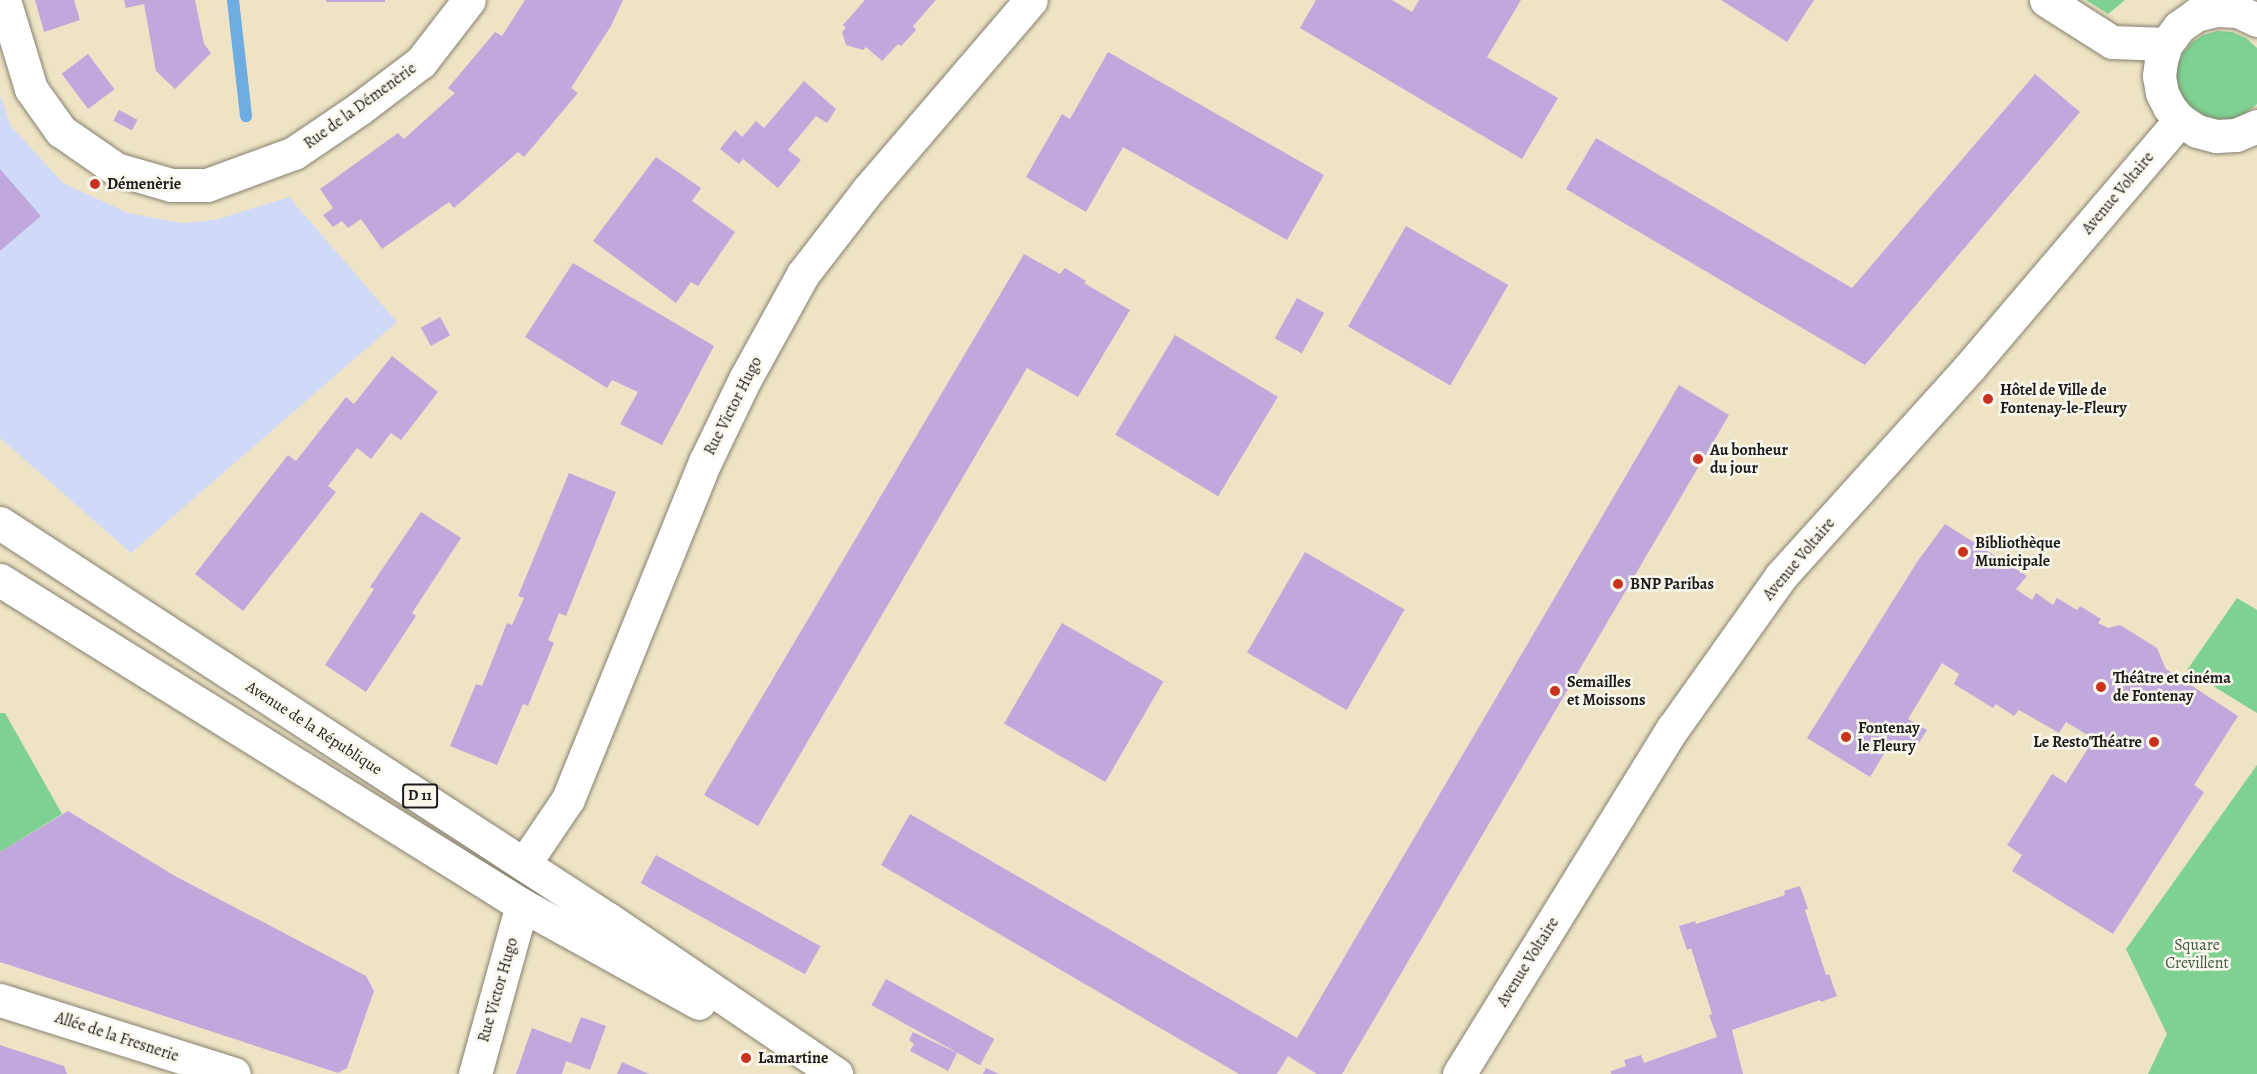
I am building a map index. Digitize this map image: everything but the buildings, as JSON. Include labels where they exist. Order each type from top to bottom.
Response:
[{"type":"street","name":"Rue de la Démenèrie","points":[[4,0],[31,89],[61,131],[116,169],[171,185],[207,185],[294,153],[359,109],[421,62],[470,0]]},
{"type":"street","name":"Rue Victor Hugo","points":[[524,864],[568,799],[705,462],[745,379],[802,274],[868,190],[1031,0]]},
{"type":"street","points":[[2046,0],[2112,42],[2166,44]]},
{"type":"street","points":[[2256,129],[2236,135],[2216,136],[2197,131],[2180,120],[2169,107],[2162,93],[2161,60],[2166,44],[2179,27],[2196,15],[2217,10],[2238,11],[2257,20]]},
{"type":"street","name":"Avenue Voltaire","points":[[1459,1074],[1673,728],[1781,576],[1969,368],[2180,120]]},
{"type":"street","name":"Avenue de la République","points":[[0,523],[524,864],[836,1074]]},
{"type":"street","name":"D 11","points":[[0,580],[522,905],[830,1074]]},
{"type":"street","name":"Rue Victor Hugo","points":[[475,1074],[522,905]]},
{"type":"street","name":"Allée de la Fresnerie","points":[[0,1000],[234,1074]]},
{"type":"shaded area","points":[[0,94],[11,126],[63,183],[128,213],[182,223],[215,220],[289,197],[397,322],[131,553],[0,438]]},
{"type":"green space","points":[[2086,0],[2125,0],[2108,14]]},
{"type":"green space","points":[[2217,31],[2232,32],[2246,38],[2257,48],[2257,104],[2245,114],[2230,120],[2216,121],[2190,108],[2181,96],[2177,82],[2177,68],[2182,54],[2191,43],[2203,35]]},
{"type":"green space","points":[[2237,598],[2257,610],[2257,713],[2187,670]]},
{"type":"green space","points":[[0,713],[5,713],[62,814],[0,852]]},
{"type":"green space","name":"Square Crevillent","points":[[2257,765],[2257,1074],[2148,1074],[2167,1034],[2126,949]]},
{"type":"waterway","points":[[233,0],[246,116]]},
{"type":"place","name":"Démenèrie","points":[[95,184]]},
{"type":"place","name":"Hôtel de Ville de Fontenay-le-Fleury","points":[[1988,399]]},
{"type":"place","name":"Au bonheur du jour","points":[[1698,459]]},
{"type":"place","name":"Bibliothèque Municipale","points":[[1963,552]]},
{"type":"place","name":"BNP Paribas","points":[[1618,584]]},
{"type":"place","name":"Théâtre et cinéma de Fontenay","points":[[2101,687]]},
{"type":"place","name":"Semailles et Moissons","points":[[1555,691]]},
{"type":"place","name":"Fontenay le Fleury","points":[[1846,737]]},
{"type":"place","name":"Le Resto'Théatre","points":[[2154,742]]},
{"type":"place","name":"Lamartine","points":[[746,1058]]}]
